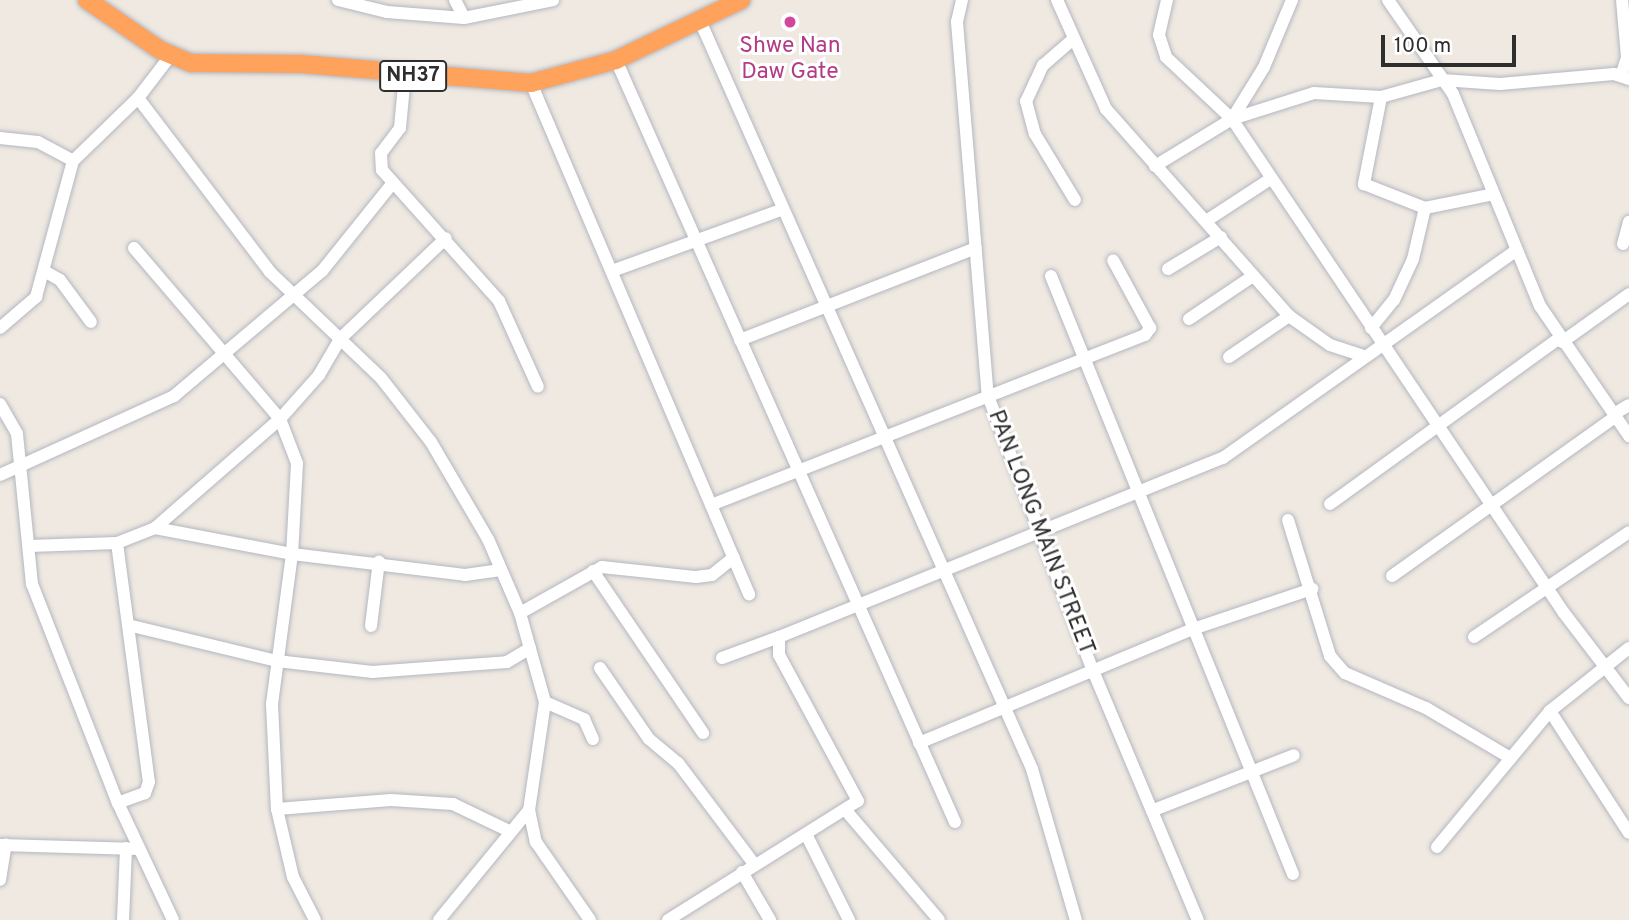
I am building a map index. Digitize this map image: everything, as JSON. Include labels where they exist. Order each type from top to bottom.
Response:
[{"type":"highway","name":"NH37","points":[[87,0],[171,55],[191,63],[301,64],[405,75],[530,83],[616,60],[701,23],[741,0]]},
{"type":"street","points":[[338,0],[387,12],[464,18],[553,0]]},
{"type":"street","points":[[455,0],[464,18]]},
{"type":"street","name":"PAN LONG MAIN STREET","points":[[962,0],[957,22],[988,396],[1039,536],[1198,920]]},
{"type":"street","points":[[1057,0],[1072,41],[1106,109],[1289,316],[1330,345],[1361,355]]},
{"type":"street","points":[[1167,0],[1159,35],[1166,57],[1232,119],[1269,180],[1382,341],[1547,588],[1629,698]]},
{"type":"street","points":[[1232,119],[1264,67],[1292,0]]},
{"type":"street","points":[[1388,0],[1443,80],[1494,194],[1514,252],[1560,340],[1629,436]]},
{"type":"street","points":[[1155,166],[1232,119],[1314,93],[1381,97],[1443,80],[1500,84],[1625,77],[1627,57],[1622,0]]},
{"type":"street","points":[[701,23],[883,439],[1032,769],[1076,920]]},
{"type":"street","points":[[1072,41],[1043,65],[1026,101],[1035,134],[1075,200]]},
{"type":"street","points":[[2,323],[36,297],[73,161],[138,98],[171,55]]},
{"type":"street","points":[[616,60],[697,240],[853,605],[955,822]]},
{"type":"street","points":[[405,75],[400,128],[381,153],[382,170],[392,184],[446,238],[499,301],[538,387]]},
{"type":"street","points":[[530,83],[749,594]]},
{"type":"street","points":[[1381,97],[1361,181],[1425,208],[1494,194]]},
{"type":"street","points":[[138,98],[293,294],[381,378],[430,442],[501,570],[520,613],[545,702],[528,810],[536,842],[590,920]]},
{"type":"street","points":[[0,138],[38,142],[73,161]]},
{"type":"street","points":[[1206,221],[1269,180]]},
{"type":"street","points":[[0,475],[18,471],[174,396],[224,357],[322,271],[392,184]]},
{"type":"street","points":[[1371,328],[1394,300],[1413,259],[1425,208]]},
{"type":"street","points":[[612,271],[783,209]]},
{"type":"street","points":[[1623,244],[1629,222]]},
{"type":"street","points":[[1168,269],[1221,237]]},
{"type":"street","points":[[29,546],[117,543],[155,528],[280,419],[319,375],[340,338],[446,238]]},
{"type":"street","points":[[134,248],[224,357],[280,419],[297,463],[292,554],[271,704],[277,809],[293,877],[314,920]]},
{"type":"street","points":[[740,340],[824,304],[976,248]]},
{"type":"street","points":[[722,658],[853,605],[1137,498],[1223,458],[1361,355],[1514,252]]},
{"type":"street","points":[[711,505],[1150,332],[1113,260]]},
{"type":"street","points":[[44,271],[60,280],[92,322]]},
{"type":"street","points":[[1051,276],[1137,498],[1293,874]]},
{"type":"street","points":[[1189,318],[1253,276]]},
{"type":"street","points":[[1330,504],[1437,423],[1629,294]]},
{"type":"street","points":[[1229,357],[1289,316]]},
{"type":"street","points":[[0,404],[17,434],[18,471],[32,584],[118,803],[132,849],[173,920]]},
{"type":"street","points":[[1392,576],[1490,502],[1629,405]]},
{"type":"street","points":[[1288,520],[1312,589],[1330,656],[1345,673],[1426,708],[1509,757]]},
{"type":"street","points":[[155,528],[292,554],[379,562],[465,575],[501,570]]},
{"type":"street","points":[[1474,637],[1629,532]]},
{"type":"street","points":[[117,543],[132,626],[149,782],[145,793],[118,803]]},
{"type":"street","points":[[520,613],[593,571],[613,566],[695,577],[712,575],[733,557]]},
{"type":"street","points":[[371,626],[379,562]]},
{"type":"street","points":[[593,571],[703,733]]},
{"type":"street","points":[[919,743],[1094,673],[1193,629],[1312,589]]},
{"type":"street","points":[[132,626],[277,661],[410,671],[507,662],[530,648]]},
{"type":"street","points":[[668,920],[754,864],[848,813],[856,795],[779,655],[779,637]]},
{"type":"street","points":[[1437,848],[1509,757],[1550,711],[1605,663],[1629,648]]},
{"type":"street","points":[[600,668],[649,739],[678,763],[754,864]]},
{"type":"street","points":[[545,702],[584,719],[593,739]]},
{"type":"street","points":[[1550,711],[1629,833]]},
{"type":"street","points":[[1154,810],[1294,755]]},
{"type":"street","points":[[277,809],[391,800],[453,804],[509,831]]},
{"type":"street","points":[[447,917],[509,831],[528,810]]},
{"type":"street","points":[[848,813],[939,920]]},
{"type":"street","points":[[807,836],[849,920]]},
{"type":"street","points":[[0,880],[3,845],[132,849]]},
{"type":"street","points":[[123,920],[132,849]]},
{"type":"street","points":[[742,872],[770,920]]},
{"type":"place","name":"Shwe Nan Daw Gate","points":[[790,22]]}]
